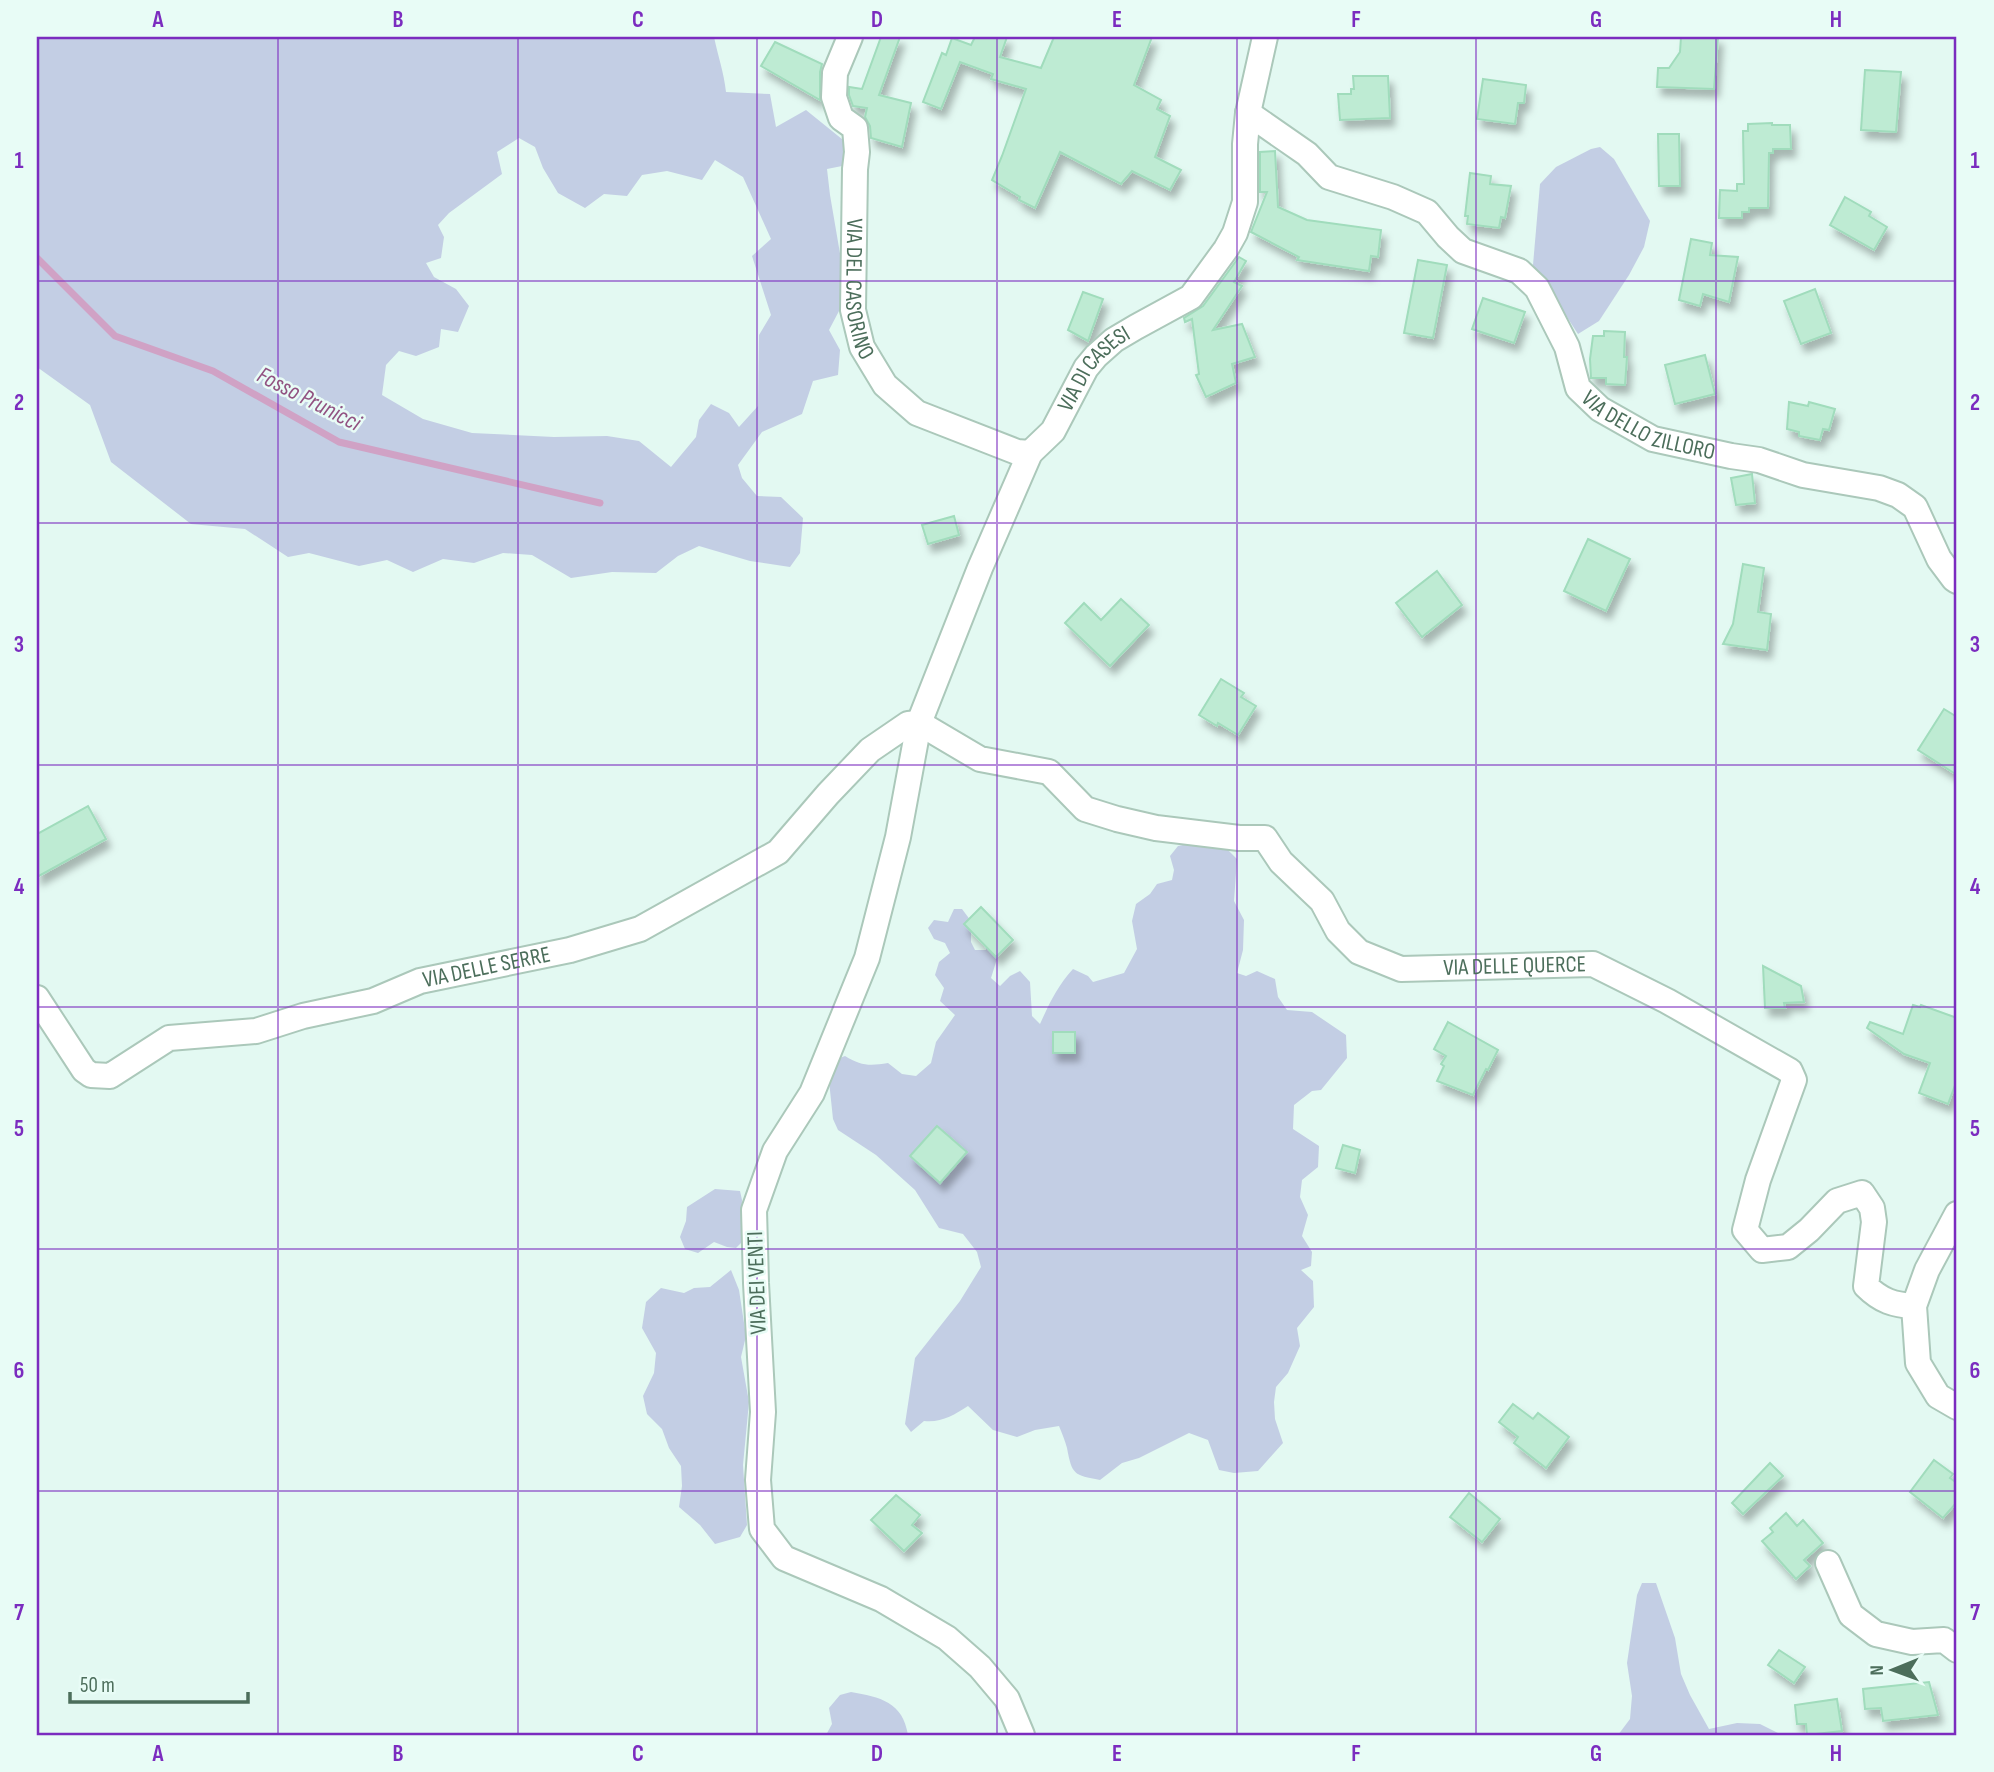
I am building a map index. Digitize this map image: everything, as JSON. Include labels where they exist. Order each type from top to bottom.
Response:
[{"type":"street","name":"VIA DEL CASORINO","points":[[850,37],[835,73],[834,97],[841,118],[855,128],[857,152],[853,310],[862,348],[885,385],[917,412],[1017,452],[1030,453]]},
{"type":"street","name":"VIA DI CASESI","points":[[919,723],[980,568],[1030,453],[1053,431],[1086,368],[1096,356],[1114,340],[1191,297],[1235,233],[1245,202],[1248,113],[1265,37]]},
{"type":"street","name":"VIA DELLO ZILLORO","points":[[1248,113],[1307,154],[1329,177],[1393,197],[1427,212],[1463,251],[1519,271],[1537,288],[1567,347],[1578,388],[1600,409],[1653,439],[1759,460],[1802,475],[1879,488],[1898,495],[1915,507],[1939,559],[1957,581]]},
{"type":"street","name":"VIA DELLE SERRE","points":[[37,998],[84,1070],[92,1075],[110,1076],[169,1038],[256,1031],[303,1016],[373,1001],[420,981],[570,950],[640,929],[778,852],[870,750],[908,724],[919,723]]},
{"type":"street","name":"VIA DELLE QUERCE","points":[[919,723],[980,759],[1049,772],[1085,808],[1117,820],[1156,828],[1239,838],[1265,838],[1281,862],[1322,901],[1338,931],[1359,952],[1370,957],[1401,969],[1594,964],[1667,1001],[1790,1071],[1794,1080],[1758,1180],[1745,1230],[1762,1250],[1788,1247],[1837,1201],[1862,1192],[1872,1208],[1874,1222],[1866,1286],[1894,1305],[1914,1306]]},
{"type":"street","name":"VIA DEI VENTI","points":[[919,723],[898,837],[867,958],[812,1093],[775,1151],[754,1210],[763,1412],[758,1480],[762,1530],[784,1558],[881,1599],[947,1638],[980,1667],[1007,1699],[1022,1735]]},
{"type":"street","points":[[1957,1214],[1927,1270],[1914,1306],[1918,1363],[1938,1396],[1957,1407]]},
{"type":"street","points":[[1828,1563],[1851,1615],[1875,1634],[1912,1642],[1944,1640],[1957,1650]]},
{"type":"shaded area","points":[[37,37],[714,37],[726,92],[770,94],[776,127],[806,110],[853,148],[847,165],[827,169],[843,271],[839,311],[829,330],[840,350],[838,375],[813,381],[802,414],[762,432],[738,465],[742,478],[757,496],[781,497],[803,518],[800,553],[790,567],[750,561],[699,546],[678,556],[656,573],[612,572],[571,578],[532,555],[503,553],[474,563],[443,559],[413,572],[387,560],[359,566],[309,553],[288,557],[245,529],[191,524],[111,462],[90,405],[37,367]],"holes":[[[519,138],[535,147],[543,168],[558,193],[585,208],[604,194],[627,196],[642,175],[667,171],[702,180],[715,160],[743,177],[771,239],[752,256],[771,315],[759,335],[758,406],[739,427],[729,413],[711,404],[699,420],[696,437],[671,467],[639,441],[607,436],[554,437],[472,433],[423,419],[382,395],[386,365],[399,351],[416,356],[439,347],[441,329],[458,332],[469,306],[456,289],[434,277],[426,263],[441,258],[444,237],[438,225],[449,213],[502,174],[497,152]]]},
{"type":"shaded area","points":[[1600,147],[1614,159],[1650,221],[1644,247],[1629,275],[1599,321],[1578,334],[1533,265],[1540,184],[1556,167]]},
{"type":"shaded area","points":[[1197,842],[1223,845],[1237,859],[1234,901],[1244,920],[1243,950],[1237,973],[1246,976],[1257,971],[1275,979],[1278,997],[1287,1010],[1312,1012],[1346,1035],[1347,1058],[1321,1090],[1312,1091],[1294,1105],[1293,1129],[1319,1146],[1318,1167],[1302,1180],[1300,1197],[1308,1215],[1302,1236],[1312,1252],[1311,1266],[1301,1270],[1313,1281],[1314,1307],[1297,1328],[1300,1346],[1288,1373],[1276,1387],[1275,1419],[1283,1443],[1258,1471],[1234,1473],[1219,1470],[1208,1440],[1189,1433],[1139,1458],[1122,1463],[1100,1480],[1079,1475],[1073,1469],[1059,1426],[1035,1430],[1017,1437],[993,1430],[968,1406],[942,1420],[924,1421],[911,1432],[905,1424],[915,1358],[960,1301],[981,1267],[977,1252],[963,1234],[939,1228],[915,1190],[876,1155],[838,1130],[833,1119],[829,1081],[832,1061],[845,1056],[866,1064],[888,1063],[902,1074],[916,1076],[931,1063],[936,1042],[955,1015],[940,1001],[944,988],[935,975],[939,962],[950,953],[945,943],[934,939],[928,928],[934,920],[948,922],[954,909],[962,909],[971,921],[971,942],[975,950],[986,950],[986,939],[1001,946],[991,978],[1000,986],[1020,971],[1030,982],[1032,1016],[1040,1024],[1058,988],[1073,969],[1088,976],[1093,982],[1124,973],[1137,949],[1132,921],[1136,904],[1150,894],[1157,884],[1172,880],[1174,870],[1170,856],[1178,846]]},
{"type":"shaded area","points":[[715,1189],[740,1191],[744,1240],[736,1248],[714,1242],[698,1253],[685,1249],[680,1237],[686,1221],[687,1207]]},
{"type":"shaded area","points":[[731,1270],[739,1290],[746,1336],[741,1357],[749,1402],[743,1465],[747,1525],[740,1537],[715,1544],[700,1525],[679,1507],[681,1466],[669,1448],[662,1429],[647,1414],[643,1396],[654,1373],[656,1353],[642,1328],[646,1302],[661,1288],[684,1293],[694,1288],[710,1287]]},
{"type":"shaded area","points":[[1642,1583],[1656,1583],[1675,1638],[1681,1674],[1709,1729],[1737,1723],[1760,1724],[1782,1735],[1618,1735],[1630,1719],[1632,1696],[1627,1663],[1637,1595]]},
{"type":"shaded area","points":[[851,1692],[880,1699],[895,1708],[901,1715],[908,1735],[826,1735],[832,1724],[829,1708],[840,1695]]},
{"type":"building","points":[[881,37],[900,37],[879,95],[911,103],[902,147],[871,138],[870,126],[865,117],[867,108],[853,106],[849,95],[849,87],[862,89]]},
{"type":"building","points":[[975,37],[1007,37],[1000,57],[1041,68],[1054,37],[1152,37],[1134,85],[1161,100],[1157,109],[1170,116],[1155,157],[1181,170],[1170,190],[1132,171],[1121,184],[1060,152],[1035,208],[992,180],[1026,89],[991,79],[993,74],[960,62],[941,109],[923,102],[942,53],[946,55],[952,38],[971,45]]},
{"type":"building","points":[[1681,37],[1718,37],[1714,89],[1657,87],[1658,68],[1669,68],[1680,52]]},
{"type":"building","points":[[775,42],[822,64],[820,100],[761,66]]},
{"type":"building","points":[[1865,70],[1901,72],[1896,132],[1861,130]]},
{"type":"building","points":[[1353,76],[1388,76],[1390,118],[1340,120],[1338,94],[1351,94],[1351,89],[1354,89]]},
{"type":"building","points":[[1483,79],[1526,85],[1524,103],[1518,103],[1515,124],[1477,119]]},
{"type":"building","points":[[1748,124],[1790,125],[1791,149],[1773,149],[1773,153],[1769,153],[1768,208],[1749,208],[1749,212],[1742,212],[1742,218],[1719,218],[1720,190],[1737,191],[1737,184],[1744,184],[1743,131],[1748,131]]},
{"type":"building","points":[[1658,134],[1679,134],[1680,186],[1659,186]]},
{"type":"building","points":[[1275,151],[1278,207],[1307,220],[1381,230],[1378,257],[1371,256],[1369,271],[1297,260],[1299,257],[1251,232],[1267,192],[1260,192],[1260,152]]},
{"type":"building","points":[[1470,173],[1491,176],[1490,184],[1511,186],[1505,218],[1501,217],[1499,228],[1467,224],[1468,216],[1465,216]]},
{"type":"building","points":[[1845,197],[1871,212],[1869,216],[1887,227],[1874,250],[1830,225]]},
{"type":"building","points":[[1691,239],[1712,243],[1710,255],[1738,257],[1729,302],[1703,294],[1700,306],[1679,300]]},
{"type":"building","points":[[1239,257],[1246,261],[1234,282],[1242,286],[1213,330],[1242,324],[1255,357],[1232,364],[1236,383],[1206,397],[1196,375],[1199,374],[1192,319],[1185,322],[1184,318],[1203,306]]},
{"type":"building","points":[[1418,260],[1447,265],[1433,338],[1404,333]]},
{"type":"building","points":[[1815,289],[1831,333],[1801,344],[1784,301]]},
{"type":"building","points":[[1083,292],[1103,299],[1088,341],[1068,330]]},
{"type":"building","points":[[1483,298],[1525,312],[1514,343],[1472,329]]},
{"type":"building","points":[[1604,331],[1625,332],[1625,385],[1606,384],[1606,378],[1591,378],[1593,336],[1604,336]]},
{"type":"building","points":[[1705,355],[1715,394],[1675,404],[1665,365]]},
{"type":"building","points":[[1789,402],[1808,406],[1809,402],[1835,409],[1829,430],[1823,429],[1820,440],[1799,436],[1799,432],[1787,429]]},
{"type":"building","points":[[1752,474],[1755,503],[1736,505],[1731,478]]},
{"type":"building","points":[[954,516],[959,535],[928,544],[922,525]]},
{"type":"building","points":[[1588,539],[1630,559],[1606,611],[1564,591]]},
{"type":"building","points":[[1743,564],[1764,568],[1758,612],[1771,614],[1767,650],[1723,644],[1733,624]]},
{"type":"building","points":[[1437,571],[1462,605],[1422,637],[1396,603]]},
{"type":"building","points":[[1121,599],[1149,625],[1110,666],[1065,623],[1084,603],[1101,620]]},
{"type":"building","points":[[1221,679],[1244,693],[1241,697],[1256,706],[1238,735],[1199,715]]},
{"type":"building","points":[[1944,709],[1957,717],[1957,775],[1918,750]]},
{"type":"building","points":[[88,806],[106,839],[37,877],[37,834]]},
{"type":"building","points":[[981,907],[1013,940],[996,957],[964,924]]},
{"type":"building","points":[[1763,966],[1801,986],[1804,1002],[1784,1003],[1785,1008],[1765,1008]]},
{"type":"building","points":[[1913,1005],[1921,1005],[1957,1018],[1957,1080],[1948,1104],[1919,1093],[1930,1063],[1904,1054],[1867,1028],[1870,1022],[1903,1034]]},
{"type":"building","points":[[1448,1022],[1498,1050],[1473,1095],[1437,1081],[1446,1056],[1434,1049]]},
{"type":"building","points":[[1053,1032],[1075,1032],[1075,1053],[1053,1053]]},
{"type":"building","points":[[937,1126],[967,1152],[940,1183],[910,1156]]},
{"type":"building","points":[[1343,1145],[1360,1150],[1355,1173],[1336,1168]]},
{"type":"building","points":[[1513,1404],[1533,1419],[1538,1413],[1569,1437],[1546,1468],[1514,1443],[1518,1437],[1499,1422]]},
{"type":"building","points":[[1934,1460],[1953,1474],[1950,1478],[1957,1483],[1957,1502],[1943,1518],[1910,1492]]},
{"type":"building","points":[[1770,1463],[1783,1476],[1743,1514],[1732,1503]]},
{"type":"building","points":[[1469,1493],[1500,1519],[1482,1542],[1450,1517]]},
{"type":"building","points":[[896,1495],[920,1515],[912,1525],[922,1533],[904,1551],[871,1520]]},
{"type":"building","points":[[1786,1513],[1797,1526],[1803,1520],[1823,1543],[1804,1560],[1810,1566],[1796,1579],[1762,1541],[1773,1532],[1770,1528]]},
{"type":"building","points":[[1779,1650],[1805,1667],[1794,1683],[1768,1665]]},
{"type":"building","points":[[1929,1682],[1938,1715],[1883,1721],[1881,1708],[1865,1709],[1863,1689]]},
{"type":"building","points":[[1837,1699],[1842,1731],[1807,1735],[1806,1724],[1797,1724],[1795,1705]]},
{"type":"waterway","name":"Fosso Prunicci","points":[[37,258],[115,336],[213,371],[339,442],[600,503]]}]
